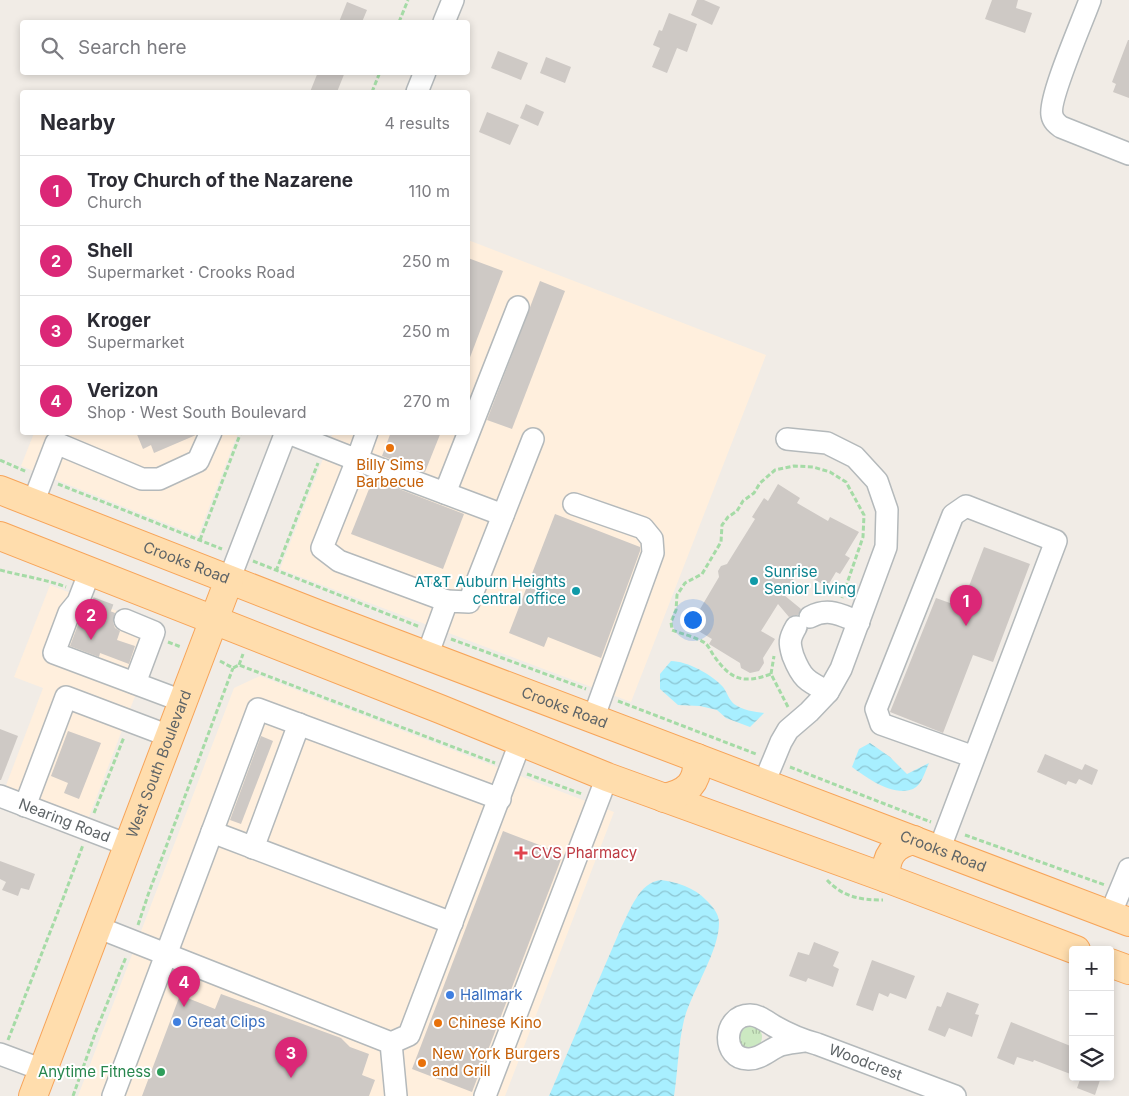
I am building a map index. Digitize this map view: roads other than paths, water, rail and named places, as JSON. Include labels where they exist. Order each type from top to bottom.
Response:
[{"type":"main road","name":"Crooks Road","points":[[0,490],[229,580],[696,758],[764,783],[936,836],[1120,909]]},
{"type":"main road","points":[[0,536],[440,709],[607,777],[886,878],[1069,947]]},
{"type":"main road","points":[[119,582],[139,574],[145,565],[148,548]]},
{"type":"main road","name":"West South Boulevard","points":[[33,1096],[229,580]]},
{"type":"main road","points":[[293,651],[296,632],[302,624],[310,617],[320,615]]},
{"type":"main road","points":[[664,798],[677,795],[691,784],[697,767],[696,758]]},
{"type":"main road","points":[[886,878],[885,868],[894,850],[903,843],[936,836]]},
{"type":"main road","points":[[1114,964],[1129,970]]},
{"type":"street","points":[[445,20],[453,0]]},
{"type":"street","points":[[1090,0],[1054,97],[1052,116],[1055,122],[1066,130],[1129,154]]},
{"type":"street","points":[[418,90],[424,75]]},
{"type":"street","points":[[470,429],[518,307]]},
{"type":"street","points":[[33,503],[58,438],[142,479],[159,479],[198,461],[210,435]]},
{"type":"street","name":"West South Boulevard","points":[[229,580],[285,435]]},
{"type":"street","points":[[294,435],[503,514]]},
{"type":"street","points":[[366,435],[322,548],[339,561],[447,601],[469,602],[534,439]]},
{"type":"street","points":[[445,493],[468,435]]},
{"type":"street","points":[[764,783],[788,730],[828,692],[841,669],[886,547],[887,510],[877,481],[855,457],[827,443],[786,439]]},
{"type":"street","points":[[574,504],[643,528],[652,539],[654,553],[593,719]]},
{"type":"street","points":[[936,836],[974,757],[1056,540],[966,506],[953,516],[876,709],[881,724],[974,757]]},
{"type":"street","points":[[90,571],[79,599],[69,613],[54,653],[182,701]]},
{"type":"street","points":[[427,656],[447,601]]},
{"type":"street","points":[[828,692],[809,682],[799,672],[790,647],[790,637],[803,622],[820,612],[829,612],[859,622]]},
{"type":"street","points":[[124,620],[154,632],[135,683]]},
{"type":"street","points":[[26,806],[66,697],[169,736]]},
{"type":"street","points":[[113,1096],[258,709],[500,799]]},
{"type":"street","points":[[254,848],[300,724]]},
{"type":"street","points":[[97,927],[391,1043],[409,1035],[520,743]]},
{"type":"street","points":[[485,1096],[607,777]]},
{"type":"street","name":"Nearing Road","points":[[0,796],[128,845]]},
{"type":"street","points":[[212,832],[452,923]]},
{"type":"street","points":[[1120,909],[1129,869]]},
{"type":"street","name":"Woodcrest","points":[[804,1040],[955,1096]]},
{"type":"street","points":[[391,1043],[396,1096]]},
{"type":"street","points":[[0,1054],[43,1070]]},
{"type":"water","points":[[671,661],[692,666],[719,682],[737,706],[764,713],[750,727],[726,718],[717,710],[700,706],[678,705],[660,689],[660,674]]},
{"type":"water","points":[[870,743],[890,757],[907,774],[929,763],[919,784],[913,789],[905,791],[889,788],[873,781],[852,767],[859,749]]},
{"type":"water","points":[[661,880],[685,886],[697,892],[715,910],[719,923],[715,946],[684,1020],[674,1096],[549,1096],[621,928],[636,898],[647,886]]},
{"type":"tunnel","points":[[90,607],[125,620]]},
{"type":"place","name":"Billy Sims Barbecue","points":[[390,448]]},
{"type":"place","name":"Sunrise Senior Living","points":[[754,581]]},
{"type":"place","name":"AT&T Auburn Heights central office","points":[[576,591]]},
{"type":"place","name":"Troy Church of the Nazarene","points":[[966,626]]},
{"type":"place","name":"Shell","points":[[91,640]]},
{"type":"place","name":"CVS Pharmacy","points":[[521,853]]},
{"type":"place","name":"Hallmark","points":[[450,995]]},
{"type":"place","name":"Verizon","points":[[184,1007]]},
{"type":"place","name":"Great Clips","points":[[177,1022]]},
{"type":"place","name":"Chinese Kino","points":[[438,1023]]},
{"type":"place","name":"New York Burgers and Grill","points":[[422,1063]]},
{"type":"place","name":"Anytime Fitness","points":[[161,1072]]},
{"type":"place","name":"Kroger","points":[[291,1078]]}]
